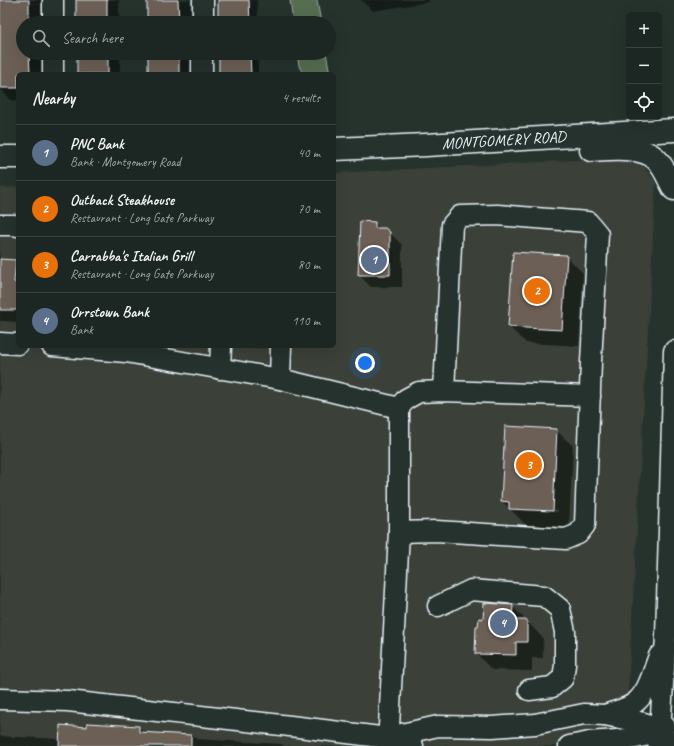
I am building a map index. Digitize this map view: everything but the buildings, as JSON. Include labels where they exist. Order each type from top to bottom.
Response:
[{"type":"main road","name":"MONTGOMERY ROAD","points":[[336,149],[674,130]]},
{"type":"main road","points":[[426,145],[436,160],[616,148],[645,152],[657,160],[674,189]]},
{"type":"main road","points":[[0,157],[16,157]]},
{"type":"street","points":[[53,0],[53,16]]},
{"type":"street","points":[[203,0],[203,16]]},
{"type":"street","points":[[53,60],[53,72]]},
{"type":"street","points":[[202,60],[202,72]]},
{"type":"street","points":[[399,532],[436,531],[566,539],[578,534],[585,525],[598,234],[588,222],[497,215],[460,216],[452,225],[444,391]]},
{"type":"street","points":[[0,225],[16,226]]},
{"type":"street","points":[[0,343],[16,344]]},
{"type":"street","points":[[81,348],[126,352],[280,379],[399,408]]},
{"type":"street","points":[[220,369],[221,348]]},
{"type":"street","points":[[280,379],[281,348]]},
{"type":"street","points":[[666,735],[663,679],[666,637],[674,351]]},
{"type":"street","points":[[388,742],[399,532],[399,408],[406,399],[418,392],[444,391],[590,396]]},
{"type":"street","points":[[438,606],[471,590],[544,596],[560,610],[565,632],[565,665],[563,678],[552,687],[529,690]]},
{"type":"street","points":[[605,715],[626,708],[637,702],[646,690],[666,637]]},
{"type":"street","points":[[663,679],[667,693],[674,704]]},
{"type":"street","points":[[0,699],[68,701],[413,746]]},
{"type":"street","points":[[388,742],[438,726],[535,724],[584,714],[605,715],[644,723],[666,735]]},
{"type":"street","points":[[569,746],[590,742],[666,735]]},
{"type":"street","points":[[590,742],[614,746]]},
{"type":"shaded area","points":[[636,157],[656,182],[625,746],[0,746],[0,188],[16,187],[16,348],[336,348],[336,173]]},
{"type":"green space","points":[[290,0],[317,0],[320,16],[292,16]]},
{"type":"green space","points":[[298,60],[327,60],[330,72],[302,72]]},
{"type":"place","name":"PNC Bank","points":[[374,260]]},
{"type":"place","name":"Outback Steakhouse","points":[[537,291]]},
{"type":"place","name":"Carrabba's Italian Grill","points":[[529,465]]},
{"type":"place","name":"Orrstown Bank","points":[[503,623]]}]
